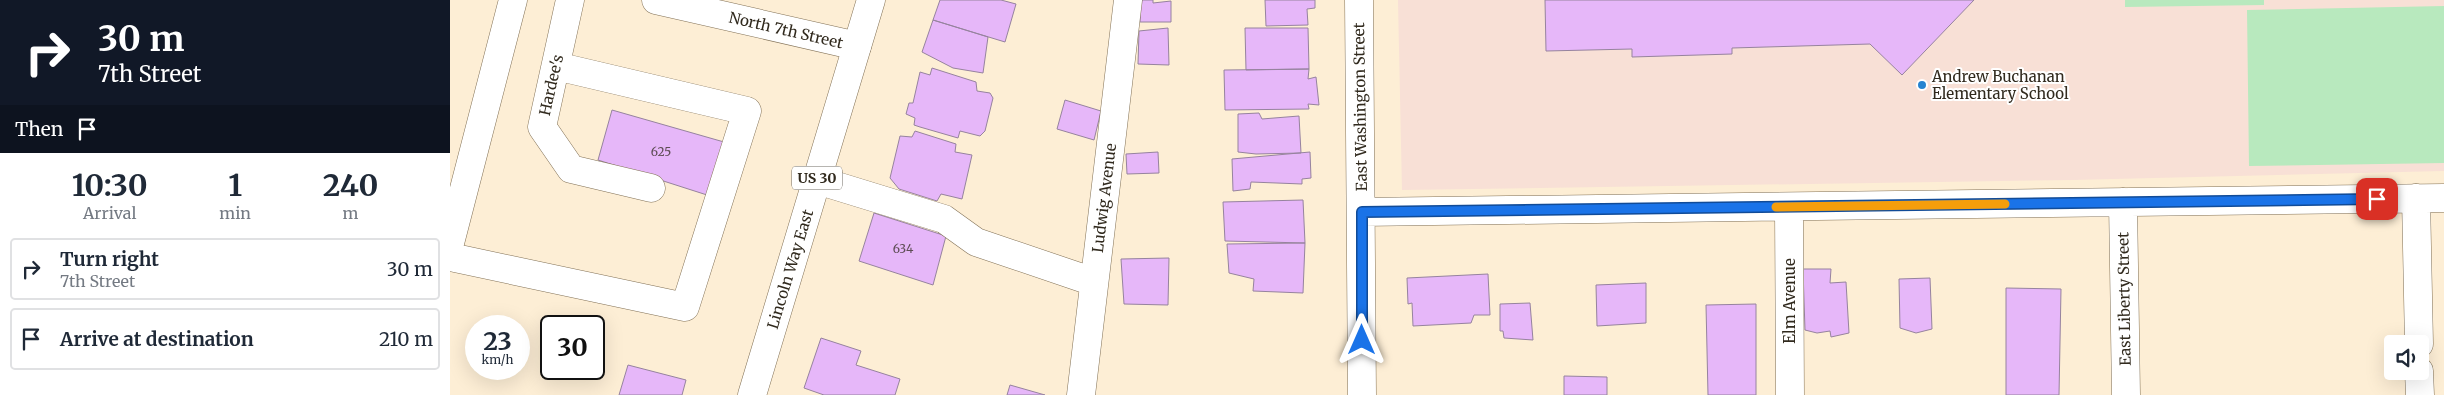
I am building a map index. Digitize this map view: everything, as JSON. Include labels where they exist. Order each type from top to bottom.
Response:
[{"type":"main road","points":[[450,243],[454,216],[513,0]]},
{"type":"main road","name":"Hardee's","points":[[570,0],[542,127],[571,169],[651,188]]},
{"type":"main road","name":"North 7th Street","points":[[656,0],[857,46]]},
{"type":"main road","name":"Lincoln Way East","points":[[752,395],[871,0]]},
{"type":"main road","name":"Ludwig Avenue","points":[[1081,395],[1128,0]]},
{"type":"main road","name":"East Washington Street","points":[[1359,0],[1362,395]]},
{"type":"main road","points":[[450,256],[685,306],[747,111],[556,66]]},
{"type":"main road","points":[[817,180],[944,219],[976,242],[1094,282]]},
{"type":"main road","points":[[2416,198],[2419,335]]},
{"type":"main road","points":[[1362,212],[2444,198]]},
{"type":"main road","name":"East Liberty Street","points":[[2123,202],[2126,395]]},
{"type":"main road","name":"Elm Avenue","points":[[1789,207],[1790,395]]},
{"type":"main road","points":[[2419,380],[2420,395]]},
{"type":"shaded area","name":"Andrew Buchanan Elementary School","points":[[1398,0],[2444,0],[2444,171],[2073,180],[1402,190]]},
{"type":"green space","points":[[2125,0],[2264,0],[2264,5],[2125,7]]},
{"type":"green space","points":[[2444,6],[2444,163],[2249,166],[2247,10]]},
{"type":"building","points":[[940,0],[1001,0],[1016,4],[1005,42],[933,20]]},
{"type":"building","points":[[1140,0],[1153,0],[1153,3],[1171,1],[1171,22],[1140,22]]},
{"type":"building","points":[[1265,0],[1315,0],[1315,8],[1307,9],[1308,25],[1266,26]]},
{"type":"building","points":[[1545,0],[1974,0],[1902,75],[1870,44],[1732,48],[1732,54],[1632,57],[1632,49],[1546,51]]},
{"type":"building","points":[[933,20],[988,37],[983,73],[953,68],[922,52]]},
{"type":"building","points":[[1168,28],[1169,65],[1138,64],[1139,31]]},
{"type":"building","points":[[1245,28],[1308,28],[1309,69],[1246,70]]},
{"type":"building","points":[[932,68],[976,82],[977,91],[990,93],[993,98],[985,131],[980,136],[960,131],[958,138],[920,127],[914,125],[915,118],[906,114],[909,103],[913,103],[920,72],[930,75]]},
{"type":"building","points":[[1309,69],[1308,79],[1316,77],[1319,105],[1308,104],[1309,109],[1225,110],[1224,70]]},
{"type":"building","points":[[1065,100],[1101,111],[1094,140],[1057,129]]},
{"type":"building","points":[[612,110],[724,142],[707,195],[598,160]]},
{"type":"building","points":[[1259,113],[1262,119],[1299,116],[1301,153],[1256,154],[1238,152],[1238,114]]},
{"type":"building","points":[[915,131],[956,144],[955,152],[972,155],[962,199],[941,194],[937,201],[899,189],[890,178],[900,136],[912,137]]},
{"type":"building","points":[[1158,152],[1159,173],[1127,174],[1126,154]]},
{"type":"building","points":[[1310,152],[1311,178],[1302,179],[1302,184],[1251,182],[1250,189],[1233,191],[1232,159]]},
{"type":"building","points":[[1303,200],[1305,243],[1225,241],[1223,202]]},
{"type":"building","points":[[874,213],[946,236],[933,285],[859,261]]},
{"type":"building","points":[[1305,243],[1303,293],[1253,291],[1254,279],[1229,273],[1227,244]]},
{"type":"building","points":[[1169,258],[1168,305],[1124,304],[1121,259]]},
{"type":"building","points":[[1803,269],[1831,269],[1830,283],[1846,282],[1849,333],[1831,337],[1830,331],[1817,333],[1805,330]]},
{"type":"building","points":[[1488,274],[1490,315],[1474,315],[1471,323],[1413,326],[1412,303],[1408,304],[1407,278]]},
{"type":"building","points":[[1930,278],[1932,329],[1916,333],[1900,328],[1899,279]]},
{"type":"building","points":[[1646,283],[1646,323],[1597,326],[1596,285]]},
{"type":"building","points":[[2006,288],[2061,289],[2059,395],[2006,395]]},
{"type":"building","points":[[1530,303],[1533,340],[1504,338],[1503,331],[1500,331],[1500,304]]},
{"type":"building","points":[[1756,304],[1756,395],[1708,395],[1706,305]]},
{"type":"building","points":[[821,338],[861,351],[856,365],[900,379],[895,395],[824,395],[804,388]]},
{"type":"building","points":[[628,365],[686,380],[682,395],[619,395]]},
{"type":"building","points":[[1564,376],[1607,377],[1607,395],[1564,395]]},
{"type":"building","points":[[1010,385],[1045,395],[1007,395]]},
{"type":"slow traffic","points":[[1776,207],[2005,204]]},
{"type":"place","name":"Andrew Buchanan Elementary School","points":[[1922,85]]},
{"type":"route","points":[[1362,340],[1362,212],[2377,199]]}]
